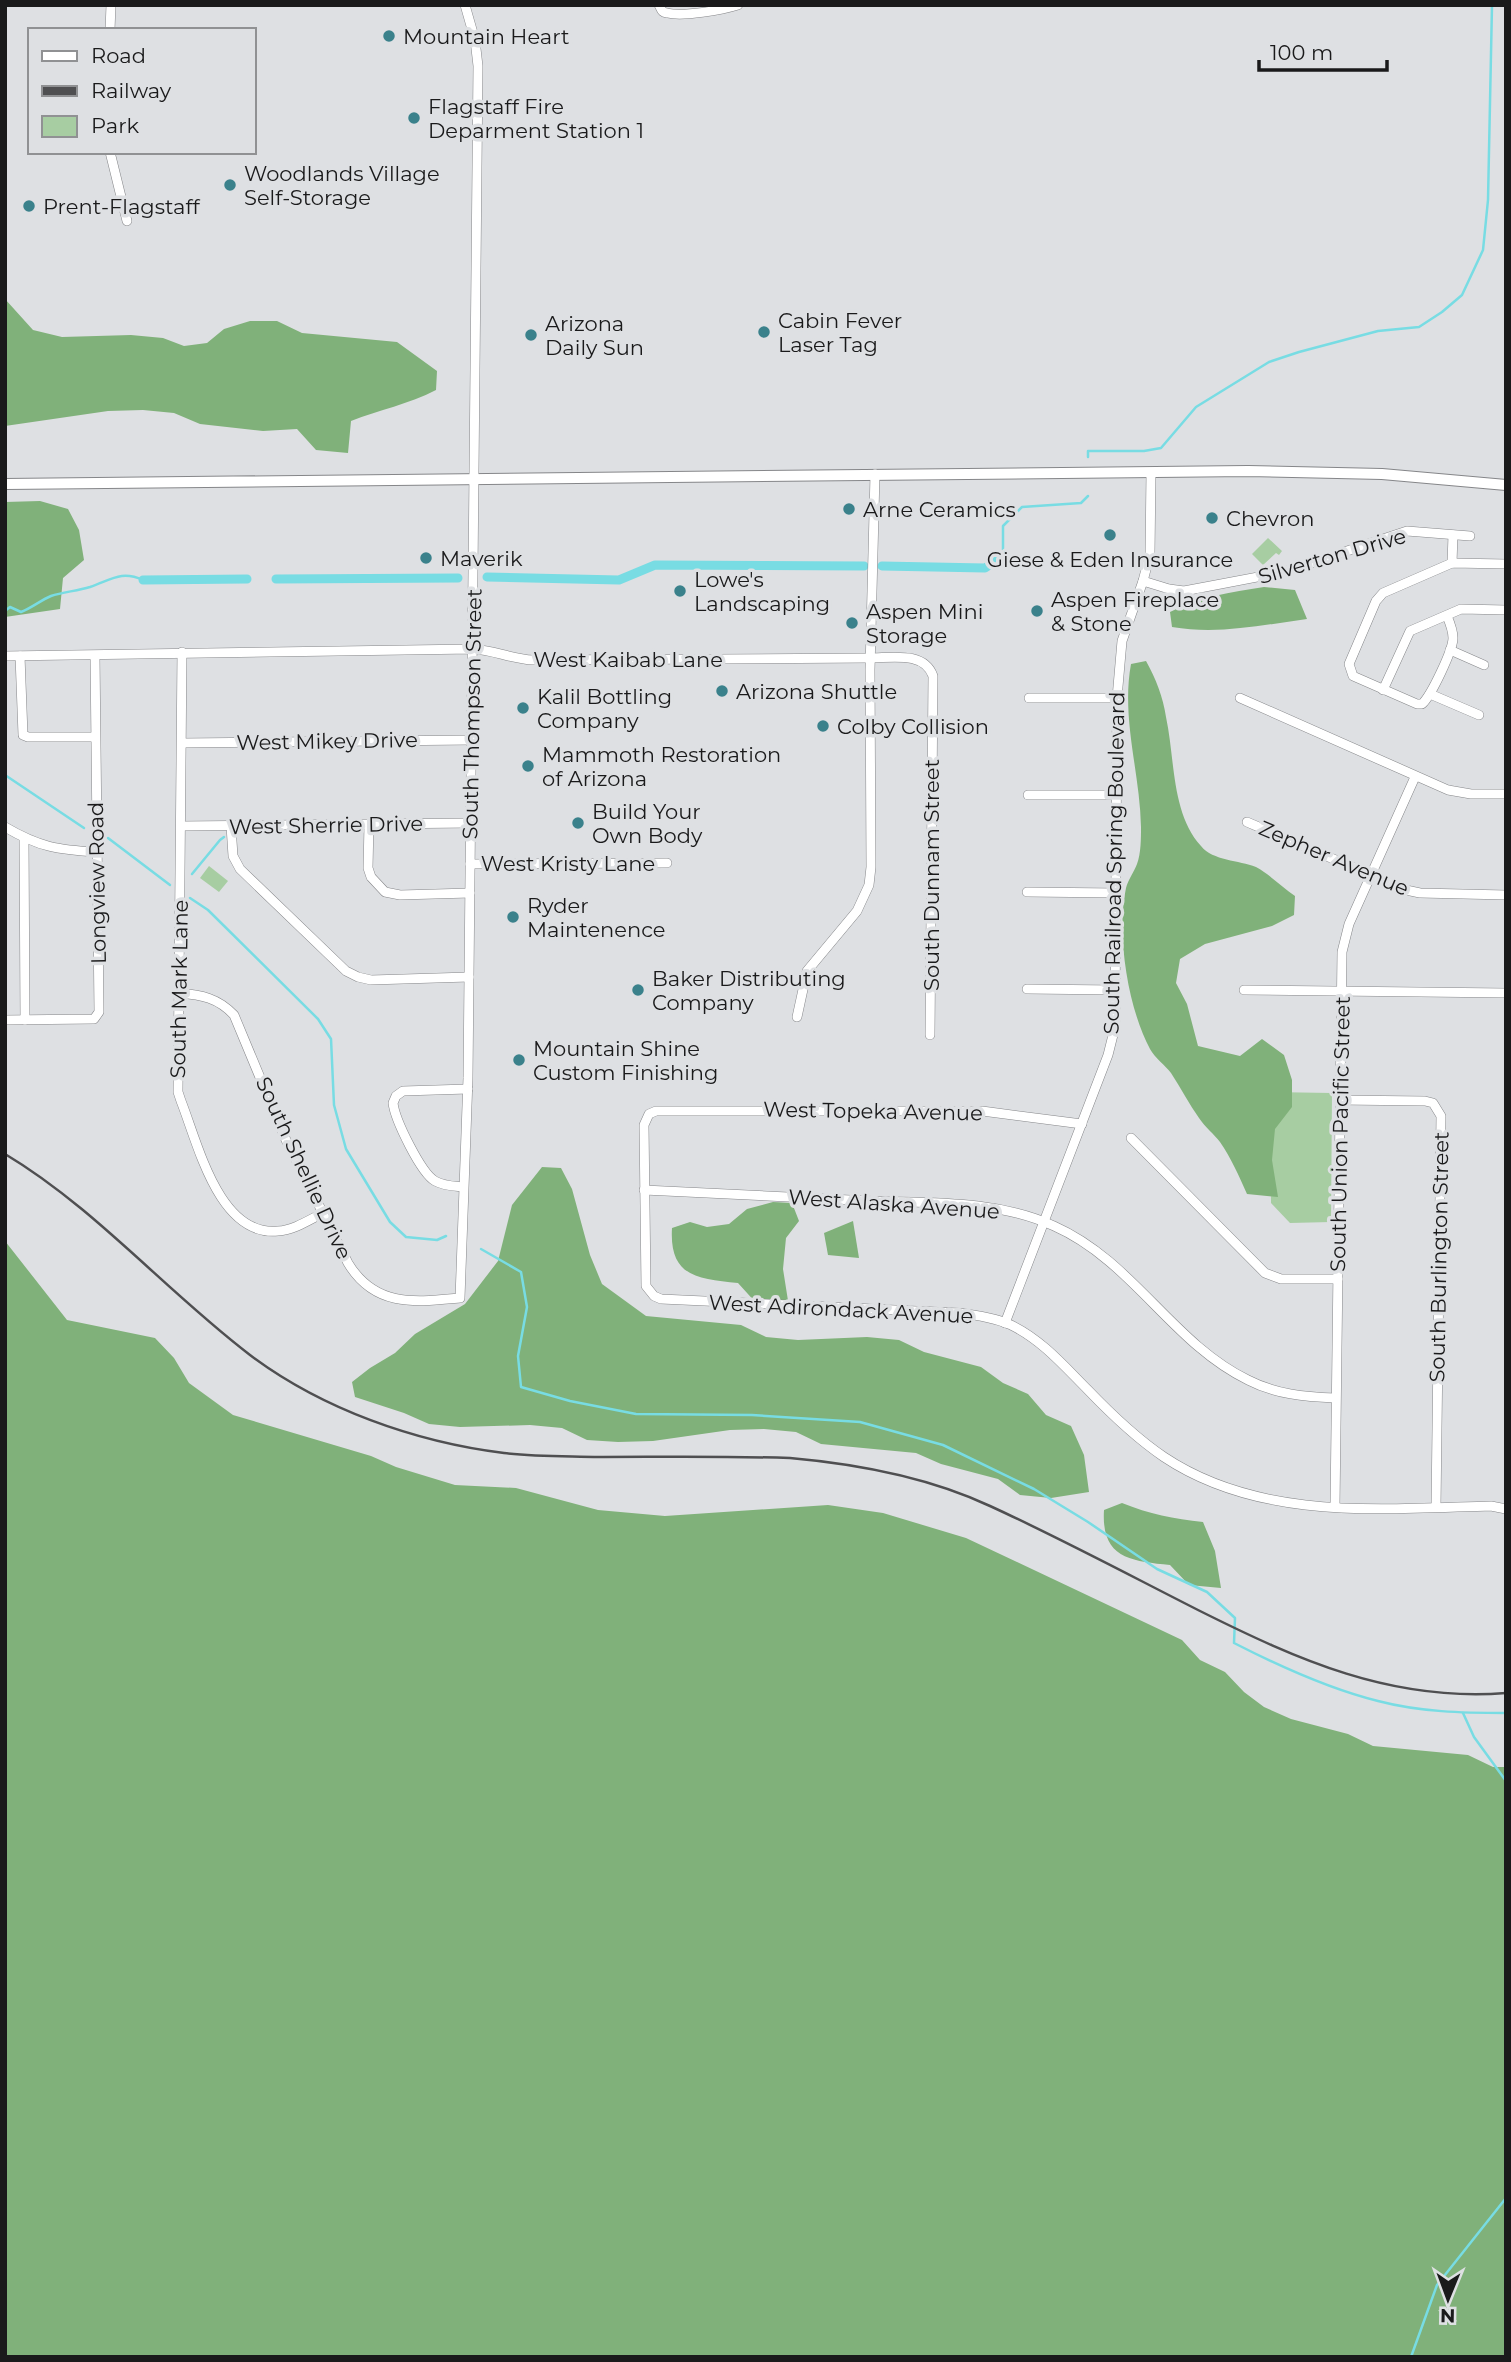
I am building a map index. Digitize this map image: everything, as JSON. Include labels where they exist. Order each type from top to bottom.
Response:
[{"type":"main road","points":[[5,484],[1325,471],[1437,477],[1506,485]]},
{"type":"street","points":[[110,28],[111,5]]},
{"type":"street","name":"South Thompson Street","points":[[460,1298],[468,1089],[478,66],[475,40],[464,5]]},
{"type":"street","points":[[659,5],[662,11],[667,13],[702,12],[738,5]]},
{"type":"street","points":[[110,154],[127,221]]},
{"type":"street","name":"South Railroad Spring Boulevard","points":[[1006,1323],[1112,1043],[1115,1027],[1116,698],[1122,641],[1150,554],[1151,473]]},
{"type":"street","points":[[797,1017],[807,971],[857,911],[869,885],[872,848],[869,827],[870,657],[875,474]]},
{"type":"street","name":"Silverton Drive","points":[[1143,581],[1184,591],[1284,572],[1407,531],[1470,536]]},
{"type":"street","points":[[1452,563],[1453,535]]},
{"type":"street","points":[[1447,616],[1453,634],[1450,650],[1426,701],[1417,704],[1353,676],[1349,671],[1349,664],[1379,597],[1452,563],[1506,564]]},
{"type":"street","points":[[1383,690],[1410,631],[1461,609],[1506,610]]},
{"type":"street","name":"West Kaibab Lane","points":[[5,656],[473,649],[533,660],[870,657]]},
{"type":"street","points":[[1450,650],[1484,665]]},
{"type":"street","name":"South Mark Lane","points":[[182,652],[178,1092],[213,1182],[228,1209],[246,1225],[267,1231],[280,1231],[323,1213]]},
{"type":"street","points":[[20,656],[23,735],[95,737]]},
{"type":"street","name":"Longview Road","points":[[5,1020],[94,1019],[99,1012],[94,656]]},
{"type":"street","name":"South Dunnam Street","points":[[870,657],[916,659],[928,665],[933,676],[930,1035]]},
{"type":"street","points":[[1430,694],[1479,715]]},
{"type":"street","points":[[1029,698],[1116,698]]},
{"type":"street","points":[[1240,698],[1415,777],[1459,793],[1506,794]]},
{"type":"street","name":"West Mikey Drive","points":[[182,743],[472,740]]},
{"type":"street","name":"South Union Pacific Street","points":[[1335,1506],[1342,952],[1345,936],[1370,874],[1415,777]]},
{"type":"street","points":[[1028,795],[1117,795]]},
{"type":"street","name":"Zepher Avenue","points":[[1247,822],[1406,890],[1420,893],[1506,895]]},
{"type":"street","name":"West Sherrie Drive","points":[[181,826],[471,823]]},
{"type":"street","points":[[369,824],[368,868],[370,877],[384,892],[400,895],[470,893]]},
{"type":"street","points":[[231,826],[233,856],[240,869],[346,971],[371,979],[469,977]]},
{"type":"street","points":[[5,827],[37,845],[97,852]]},
{"type":"street","points":[[24,838],[25,1020]]},
{"type":"street","name":"West Kristy Lane","points":[[470,864],[667,863]]},
{"type":"street","points":[[1027,892],[1116,892]]},
{"type":"street","points":[[1027,989],[1115,990]]},
{"type":"street","points":[[1244,990],[1506,993]]},
{"type":"street","name":"South Shellie Drive","points":[[179,993],[208,996],[219,1001],[234,1015],[286,1140],[352,1270],[375,1291],[393,1299],[411,1302],[460,1298]]},
{"type":"street","points":[[463,1186],[442,1185],[426,1174],[393,1103],[396,1096],[403,1091],[468,1089]]},
{"type":"street","name":"South Burlington Street","points":[[1340,1100],[1426,1101],[1433,1103],[1441,1116],[1436,1507]]},
{"type":"street","name":"West Topeka Avenue","points":[[644,1190],[644,1125],[649,1114],[663,1110],[982,1111],[1082,1124]]},
{"type":"street","points":[[1131,1138],[1265,1273],[1281,1279],[1338,1279]]},
{"type":"street","name":"West Adirondack Avenue","points":[[644,1190],[645,1283],[649,1291],[661,1299],[983,1316],[1006,1323],[1035,1339],[1134,1435],[1166,1458],[1196,1475],[1233,1490],[1270,1500],[1335,1506],[1491,1506],[1506,1509]]},
{"type":"street","name":"West Alaska Avenue","points":[[644,1190],[971,1205],[998,1209],[1044,1222],[1072,1234],[1102,1253],[1131,1278],[1203,1351],[1232,1372],[1278,1391],[1308,1397],[1335,1398]]},
{"type":"green space","points":[[5,299],[33,330],[62,337],[131,335],[163,338],[184,346],[207,343],[224,329],[250,321],[277,321],[302,333],[397,342],[437,371],[436,390],[351,421],[348,453],[316,450],[297,429],[263,431],[200,424],[174,413],[143,410],[108,411],[5,426]]},
{"type":"green space","points":[[40,501],[68,509],[79,530],[84,560],[63,578],[60,609],[5,617],[5,502]]},
{"type":"green space","points":[[1268,538],[1282,551],[1263,565],[1252,554]]},
{"type":"green space","points":[[1264,587],[1295,590],[1307,619],[1223,630],[1172,627],[1170,612],[1181,607],[1216,596]]},
{"type":"green space","points":[[1146,661],[1163,702],[1179,801],[1191,833],[1212,855],[1256,867],[1295,896],[1294,915],[1272,926],[1205,944],[1180,959],[1176,983],[1187,1004],[1198,1046],[1240,1056],[1262,1039],[1284,1055],[1292,1080],[1292,1107],[1275,1129],[1272,1160],[1278,1197],[1247,1194],[1220,1142],[1201,1121],[1171,1073],[1150,1049],[1130,992],[1123,948],[1123,906],[1127,885],[1138,860],[1141,827],[1128,705],[1131,664]]},
{"type":"green space","points":[[209,866],[228,881],[219,892],[200,878]]},
{"type":"green space","points":[[1270,1092],[1332,1093],[1331,1222],[1290,1223],[1271,1203]]},
{"type":"green space","points":[[542,1167],[561,1168],[572,1189],[590,1255],[602,1284],[646,1316],[741,1325],[766,1337],[798,1340],[867,1337],[899,1340],[924,1352],[981,1367],[1003,1383],[1028,1394],[1046,1415],[1071,1426],[1084,1455],[1089,1492],[1051,1498],[1020,1495],[998,1479],[941,1464],[916,1453],[821,1444],[796,1432],[730,1430],[653,1441],[587,1440],[562,1428],[429,1424],[355,1397],[352,1382],[395,1353],[415,1334],[465,1304],[498,1261],[512,1205]]},
{"type":"green space","points":[[773,1202],[792,1203],[799,1221],[786,1238],[783,1269],[789,1307],[757,1304],[738,1283],[699,1277],[681,1266],[675,1257],[672,1228],[690,1222],[707,1227],[729,1224],[747,1209]]},
{"type":"green space","points":[[853,1221],[859,1258],[828,1255],[824,1233]]},
{"type":"green space","points":[[5,1241],[67,1320],[155,1338],[174,1358],[189,1383],[233,1415],[371,1456],[396,1467],[455,1485],[516,1488],[598,1510],[665,1516],[828,1505],[883,1513],[966,1538],[1182,1640],[1200,1660],[1225,1672],[1244,1692],[1264,1707],[1291,1719],[1348,1734],[1373,1746],[1468,1755],[1493,1767],[1506,1767],[1506,2357],[5,2357]]},
{"type":"green space","points":[[1122,1503],[1162,1516],[1203,1522],[1215,1551],[1221,1588],[1189,1585],[1170,1565],[1142,1561],[1121,1554],[1107,1538],[1104,1510]]},
{"type":"waterway","points":[[1088,457],[1088,451],[1144,451],[1161,448],[1196,407],[1269,362],[1378,331],[1419,327],[1462,295],[1483,250],[1488,200],[1492,5]]},
{"type":"waterway","points":[[994,556],[1003,555],[1003,526],[1022,507],[1081,503],[1088,496]]},
{"type":"waterway","points":[[882,566],[985,568],[994,562],[994,556]]},
{"type":"waterway","points":[[487,577],[619,580],[655,565],[864,566]]},
{"type":"waterway","points":[[5,611],[10,607],[21,612],[51,596],[90,587],[116,577],[128,576],[143,580]]},
{"type":"waterway","points":[[276,579],[458,578]]},
{"type":"waterway","points":[[143,580],[247,579]]},
{"type":"waterway","points":[[5,775],[84,828]]},
{"type":"waterway","points":[[192,874],[224,837]]},
{"type":"waterway","points":[[108,838],[170,885]]},
{"type":"waterway","points":[[190,898],[208,910],[318,1019],[331,1039],[334,1105],[346,1149],[390,1222],[406,1237],[437,1240],[446,1236]]},
{"type":"waterway","points":[[481,1249],[521,1272],[527,1307],[518,1356],[521,1387],[570,1401],[636,1414],[752,1415],[860,1422],[943,1445],[1034,1489],[1157,1569],[1207,1592],[1235,1618],[1234,1643],[1269,1660],[1341,1690],[1394,1705],[1442,1711],[1506,1713]]},
{"type":"waterway","points":[[1463,1713],[1474,1737],[1506,1781]]},
{"type":"waterway","points":[[1411,2357],[1437,2285],[1506,2198]]},
{"type":"railway","points":[[5,1154],[38,1175],[100,1224],[250,1355],[308,1392],[371,1420],[437,1441],[516,1454],[790,1458],[892,1473],[942,1487],[990,1506],[1235,1628],[1309,1661],[1346,1674],[1423,1691],[1506,1693]]},
{"type":"place","name":"Mountain Heart","points":[[389,36]]},
{"type":"place","name":"Flagstaff Fire Deparment Station 1","points":[[414,118]]},
{"type":"place","name":"Woodlands Village Self-Storage","points":[[230,185]]},
{"type":"place","name":"Prent-Flagstaff","points":[[29,206]]},
{"type":"place","name":"Cabin Fever Laser Tag","points":[[764,332]]},
{"type":"place","name":"Arizona Daily Sun","points":[[531,335]]},
{"type":"place","name":"Arne Ceramics","points":[[849,509]]},
{"type":"place","name":"Chevron","points":[[1212,518]]},
{"type":"place","name":"Giese & Eden Insurance","points":[[1110,535]]},
{"type":"place","name":"Maverik","points":[[426,558]]},
{"type":"place","name":"Lowe's Landscaping","points":[[680,591]]},
{"type":"place","name":"Aspen Fireplace & Stone","points":[[1037,611]]},
{"type":"place","name":"Aspen Mini Storage","points":[[852,623]]},
{"type":"place","name":"Arizona Shuttle","points":[[722,691]]},
{"type":"place","name":"Kalil Bottling Company","points":[[523,708]]},
{"type":"place","name":"Colby Collision","points":[[823,726]]},
{"type":"place","name":"Mammoth Restoration of Arizona","points":[[528,766]]},
{"type":"place","name":"Build Your Own Body","points":[[578,823]]},
{"type":"place","name":"Ryder Maintenence","points":[[513,917]]},
{"type":"place","name":"Baker Distributing Company","points":[[638,990]]},
{"type":"place","name":"Mountain Shine Custom Finishing","points":[[519,1060]]}]
